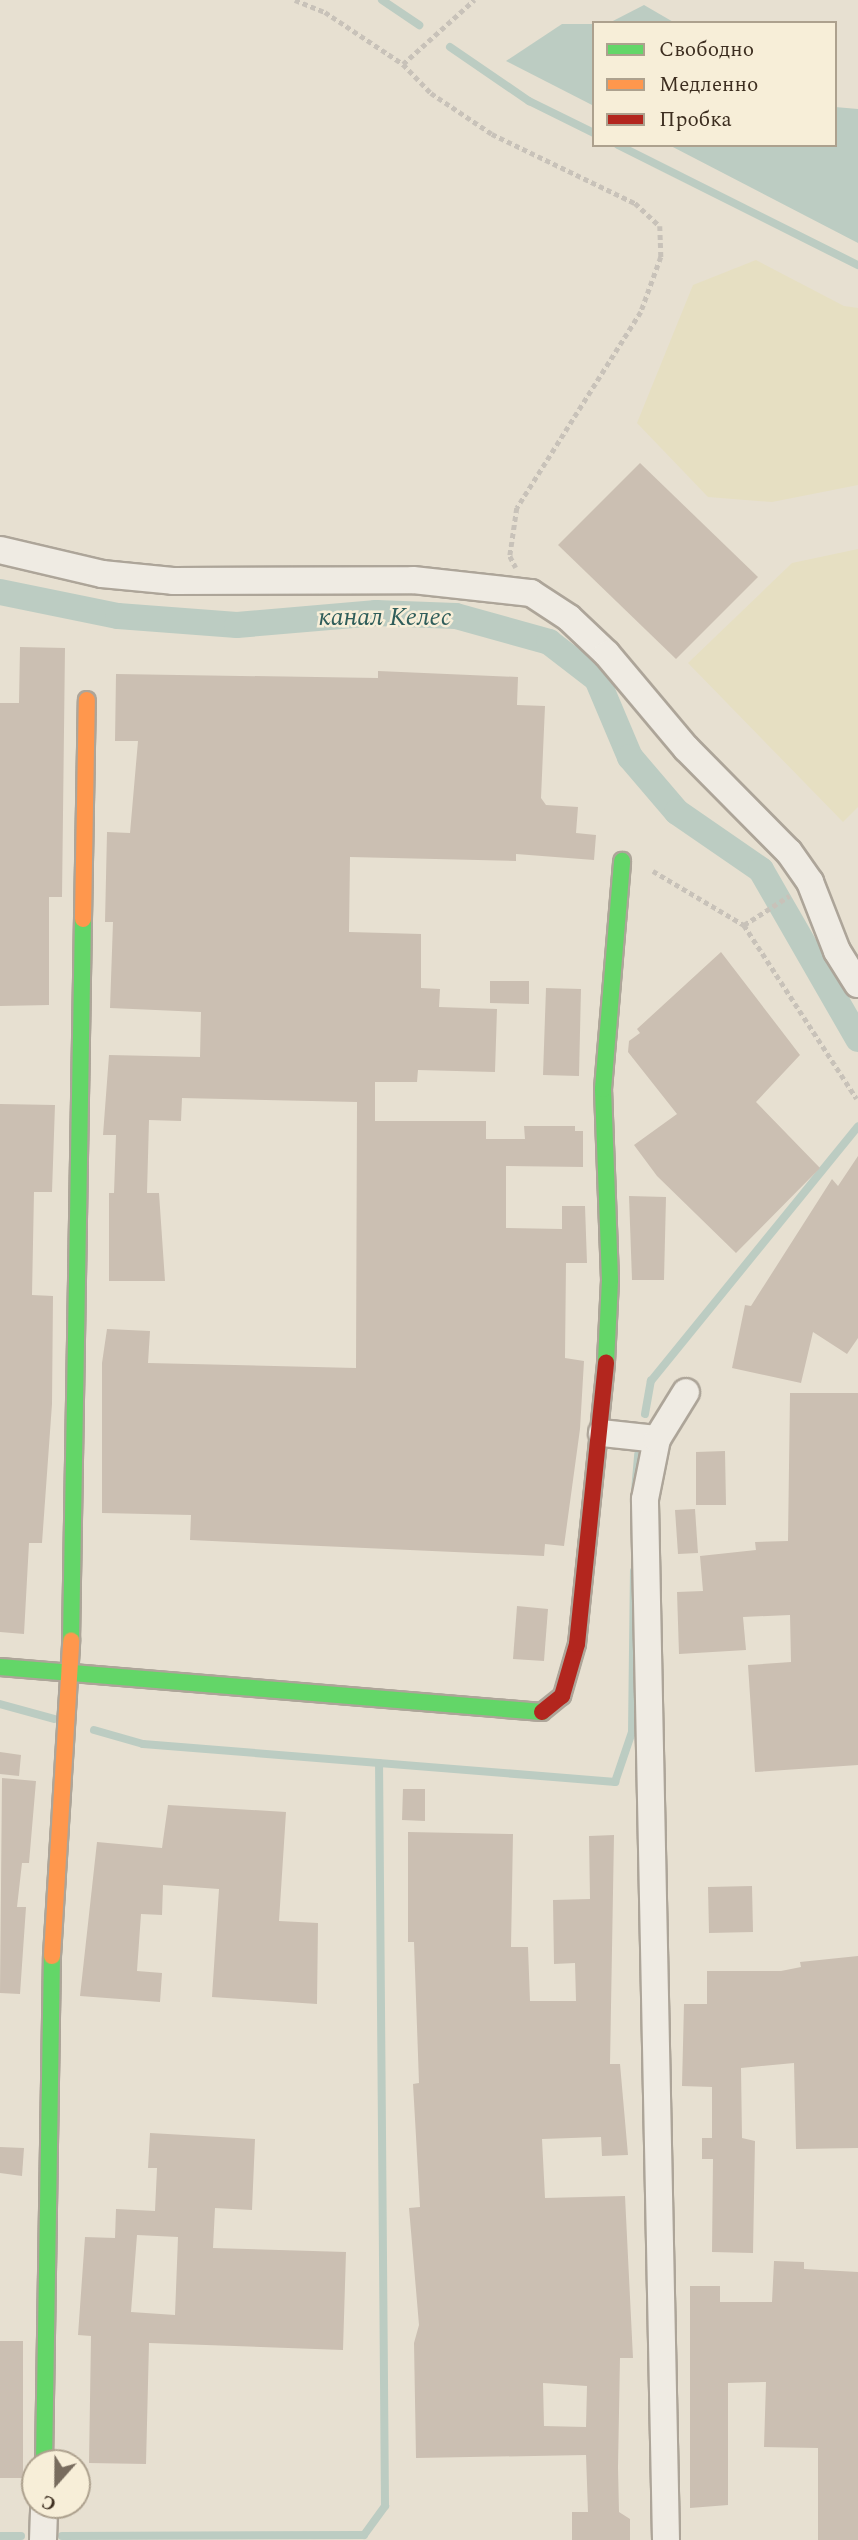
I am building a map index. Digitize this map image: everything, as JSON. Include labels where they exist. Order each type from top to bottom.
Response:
[{"type":"street","points":[[0,550],[49,564],[173,581],[452,581],[531,593],[569,618],[607,654],[810,882],[837,951],[858,984]]},
{"type":"street","points":[[44,2449],[50,1983],[70,1672],[87,700]]},
{"type":"street","points":[[0,1667],[538,1713],[552,1709],[562,1696],[577,1644],[591,1485],[602,1433],[610,1280],[603,1089],[622,860]]},
{"type":"street","points":[[666,2540],[644,1610],[645,1499],[657,1439],[686,1392]]},
{"type":"street","points":[[602,1433],[657,1439]]},
{"type":"street","points":[[43,2540],[44,2519]]},
{"type":"path","points":[[295,0],[325,12],[403,64],[431,93],[492,134],[648,211],[664,240],[641,312],[517,508],[510,556],[531,593]]},
{"type":"path","points":[[403,64],[474,0]]},
{"type":"path","points":[[622,860],[692,890],[744,925],[857,1099]]},
{"type":"path","points":[[744,925],[810,882]]},
{"type":"shaded area","points":[[644,5],[672,21],[613,21]]},
{"type":"shaded area","points":[[562,24],[592,24],[592,105],[506,61]]},
{"type":"shaded area","points":[[837,107],[858,109],[858,243],[673,147],[837,147]]},
{"type":"shaded area","points":[[756,260],[844,306],[858,308],[858,485],[772,502],[708,497],[637,423],[693,285]]},
{"type":"shaded area","points":[[858,549],[858,807],[843,822],[688,663],[792,563]]},
{"type":"building","points":[[640,463],[758,577],[676,659],[558,545]]},
{"type":"building","points":[[20,647],[65,648],[62,897],[49,897],[49,1005],[0,1006],[0,703],[19,703]]},
{"type":"building","points":[[378,671],[518,677],[517,705],[545,706],[541,798],[546,805],[578,807],[576,833],[596,835],[594,860],[516,854],[516,861],[350,857],[349,932],[421,934],[421,988],[440,989],[439,1007],[497,1009],[495,1072],[418,1070],[417,1082],[375,1082],[375,1121],[486,1121],[486,1139],[525,1139],[524,1126],[575,1126],[575,1131],[583,1131],[583,1167],[506,1166],[506,1228],[562,1229],[562,1206],[585,1206],[587,1263],[566,1263],[565,1358],[584,1361],[580,1429],[564,1546],[545,1544],[544,1556],[190,1540],[191,1515],[102,1513],[102,1363],[107,1329],[150,1331],[148,1363],[356,1368],[357,1102],[182,1098],[181,1121],[149,1120],[147,1193],[159,1193],[165,1281],[109,1281],[109,1193],[114,1193],[116,1135],[103,1135],[109,1055],[200,1057],[201,1012],[110,1008],[113,922],[105,922],[107,832],[130,833],[138,741],[115,741],[116,674],[378,678]]},
{"type":"building","points":[[721,952],[800,1055],[756,1102],[820,1168],[736,1253],[657,1176],[634,1145],[677,1114],[628,1052],[629,1041],[640,1033],[637,1029]]},
{"type":"building","points":[[490,981],[529,981],[529,1004],[490,1003]]},
{"type":"building","points":[[546,988],[581,989],[579,1076],[543,1075]]},
{"type":"building","points":[[0,1104],[55,1105],[52,1192],[34,1192],[32,1295],[53,1296],[52,1404],[42,1543],[29,1543],[24,1634],[0,1632]]},
{"type":"building","points":[[858,1156],[858,1338],[847,1354],[813,1332],[801,1383],[732,1368],[745,1305],[751,1306],[832,1179],[838,1186]]},
{"type":"building","points":[[629,1196],[666,1197],[664,1280],[632,1280]]},
{"type":"building","points":[[790,1393],[858,1393],[858,1765],[755,1772],[748,1665],[791,1662],[790,1615],[743,1617],[746,1650],[679,1654],[677,1592],[703,1591],[700,1556],[756,1550],[755,1542],[788,1541]]},
{"type":"building","points":[[725,1451],[726,1505],[696,1505],[696,1452]]},
{"type":"building","points":[[695,1509],[698,1553],[678,1554],[675,1510]]},
{"type":"building","points":[[517,1606],[548,1609],[544,1661],[513,1659]]},
{"type":"building","points":[[0,1752],[21,1755],[19,1776],[0,1774]]},
{"type":"building","points":[[2,1778],[36,1781],[29,1863],[22,1863],[17,1907],[26,1907],[20,1994],[0,1993]]},
{"type":"building","points":[[403,1789],[425,1789],[425,1821],[402,1820]]},
{"type":"building","points":[[168,1805],[286,1812],[279,1921],[318,1923],[317,2004],[212,1997],[219,1889],[163,1885],[162,1915],[141,1914],[137,1971],[162,1973],[160,2002],[80,1996],[97,1842],[162,1848]]},
{"type":"building","points":[[408,1832],[513,1834],[511,1947],[528,1947],[530,2001],[576,2001],[575,1963],[554,1964],[553,1900],[590,1899],[589,1836],[614,1835],[610,2064],[620,2064],[628,2155],[602,2156],[601,2137],[542,2139],[545,2198],[625,2196],[633,2358],[620,2358],[618,2467],[619,2512],[630,2519],[630,2540],[572,2540],[572,2512],[588,2512],[586,2455],[416,2458],[414,2343],[419,2325],[409,2208],[420,2207],[413,2084],[419,2083],[414,1942],[408,1942]],"holes":[[[543,2383],[587,2386],[586,2427],[544,2426]]]},
{"type":"building","points":[[752,1886],[753,1932],[709,1933],[708,1887]]},
{"type":"building","points":[[858,1956],[858,2148],[796,2149],[794,2063],[741,2068],[742,2138],[755,2141],[753,2253],[712,2252],[713,2159],[702,2159],[702,2138],[712,2138],[712,2087],[682,2086],[684,2004],[707,2004],[707,1971],[781,1971],[801,1967],[800,1962]]},
{"type":"building","points":[[150,2133],[255,2139],[252,2210],[215,2208],[213,2248],[346,2252],[343,2350],[149,2343],[146,2464],[91,2463],[91,2336],[78,2335],[85,2237],[115,2238],[116,2209],[155,2211],[157,2168],[148,2168]],"holes":[[[137,2235],[178,2237],[175,2315],[131,2312]]]},
{"type":"building","points":[[0,2147],[24,2148],[22,2176],[0,2173]]},
{"type":"building","points":[[774,2261],[804,2262],[804,2269],[858,2272],[858,2540],[818,2540],[818,2448],[764,2447],[766,2382],[728,2383],[728,2505],[690,2508],[690,2286],[720,2286],[720,2302],[772,2302]]},
{"type":"building","points":[[0,2341],[23,2341],[21,2478],[0,2478]]},
{"type":"waterway","points":[[382,0],[419,25]]},
{"type":"waterway","points":[[450,47],[529,101],[592,132]]},
{"type":"waterway","points":[[622,147],[858,265]]},
{"type":"waterway","name":"канал Келес","points":[[0,592],[118,616],[237,625],[376,613],[456,616],[549,642],[597,679],[630,757],[677,812],[761,870],[858,1039]]},
{"type":"waterway","points":[[645,1414],[651,1381],[858,1126]]},
{"type":"waterway","points":[[635,1491],[638,1454]]},
{"type":"waterway","points":[[94,1730],[143,1744],[615,1782],[632,1732],[634,1571]]},
{"type":"waterway","points":[[0,1704],[54,1719]]},
{"type":"waterway","points":[[62,2536],[364,2535],[385,2506],[379,1763]]},
{"type":"waterway","points":[[0,2536],[21,2536]]},
{"type":"traffic: fast","points":[[606,1362],[610,1280],[603,1089],[622,861]]},
{"type":"traffic: fast","points":[[71,1641],[83,919]]},
{"type":"traffic: fast","points":[[0,1667],[542,1712]]},
{"type":"traffic: fast","points":[[44,2449],[52,1956]]},
{"type":"traffic: slow","points":[[83,919],[87,700]]},
{"type":"traffic: slow","points":[[52,1956],[71,1641]]},
{"type":"traffic: jam","points":[[542,1712],[562,1696],[577,1644],[606,1362]]}]
